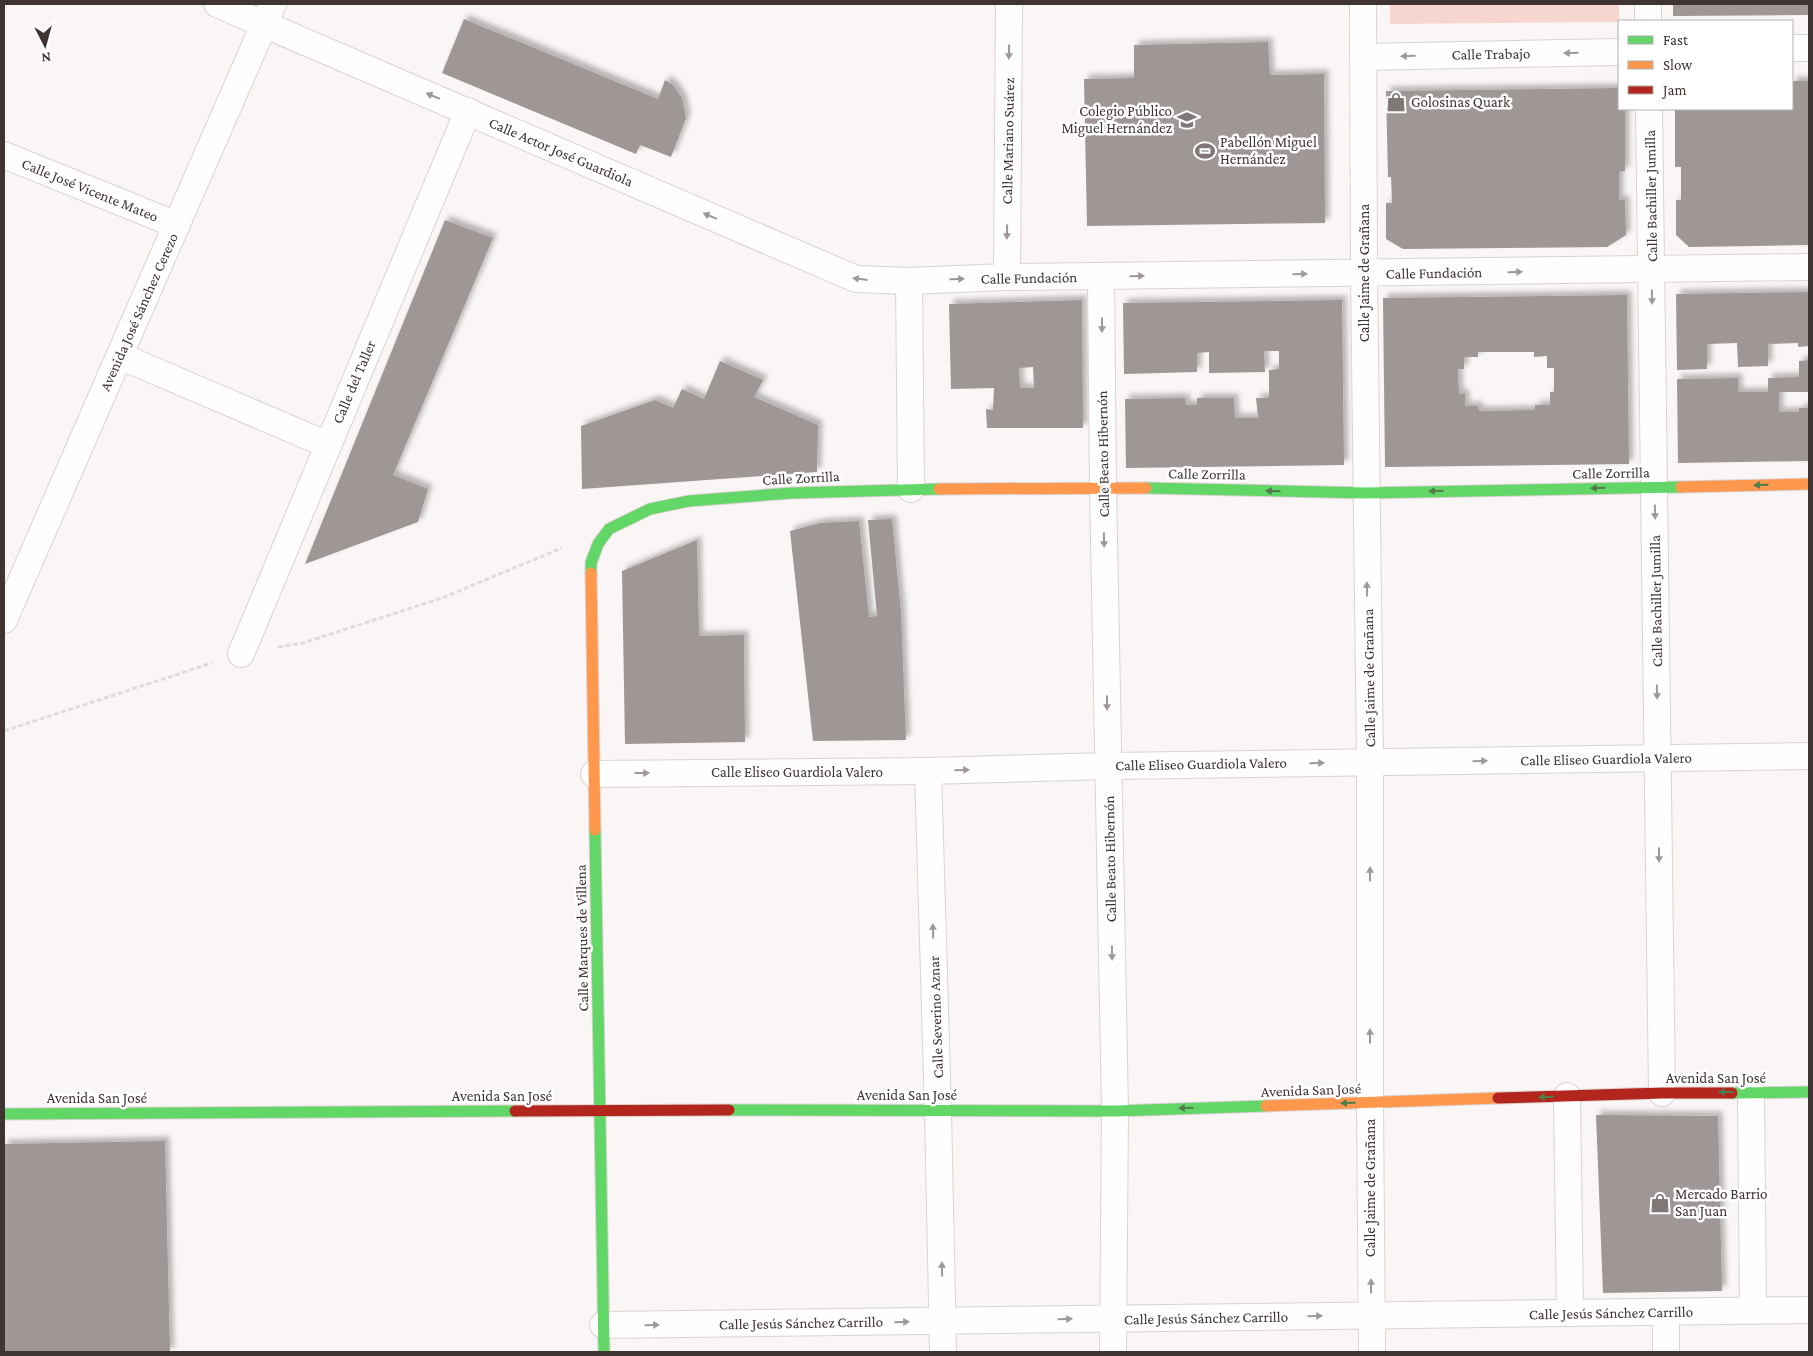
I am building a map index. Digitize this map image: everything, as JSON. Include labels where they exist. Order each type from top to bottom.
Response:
[{"type":"street","name":"Calle Actor José Guardiola","points":[[217,4],[269,14],[468,111],[856,280],[909,281]]},
{"type":"street","name":"Calle Mariano Suárez","points":[[1007,277],[1009,4]]},
{"type":"street","name":"Calle Jaime de Grañana","points":[[1363,4],[1366,493],[1370,762],[1372,1352]]},
{"type":"street","points":[[1648,4],[1648,20]]},
{"type":"street","name":"Avenida José Sánchez Cerezo","points":[[4,620],[269,14]]},
{"type":"street","points":[[1793,48],[1809,48]]},
{"type":"street","name":"Calle Trabajo","points":[[1363,57],[1618,52]]},
{"type":"street","name":"Calle Bachiller Jumilla","points":[[1650,110],[1662,1093]]},
{"type":"street","name":"Calle del Taller","points":[[241,654],[468,111]]},
{"type":"street","name":"Calle José Vicente Mateo","points":[[4,155],[177,225]]},
{"type":"street","name":"Calle Fundación","points":[[909,281],[1007,277],[1809,267]]},
{"type":"street","name":"Calle Beato Hibernón","points":[[1101,276],[1103,487],[1115,1111],[1113,1352]]},
{"type":"street","points":[[909,281],[911,489]]},
{"type":"street","points":[[120,356],[328,445]]},
{"type":"street","name":"Calle Zorrilla","points":[[609,529],[650,509],[689,501],[792,493],[911,489],[1103,487],[1366,493],[1809,484]]},
{"type":"street","name":"Calle Marques de Villena","points":[[604,1352],[591,563],[598,544],[609,529]]},
{"type":"street","name":"Calle Eliseo Guardiola Valero","points":[[594,774],[928,771],[1108,766],[1809,756]]},
{"type":"street","name":"Calle Severino Aznar","points":[[928,771],[943,1352]]},
{"type":"street","points":[[1750,1092],[1753,1311]]},
{"type":"street","name":"Avenida San José","points":[[4,1114],[600,1110],[1115,1111],[1662,1093],[1809,1092]]},
{"type":"street","points":[[1567,1096],[1570,1313]]},
{"type":"street","name":"Calle Jesús Sánchez Carrillo","points":[[603,1326],[1809,1310]]},
{"type":"street","points":[[1666,1312],[1666,1352]]},
{"type":"path","points":[[4,731],[241,654],[303,643],[442,598],[565,547]]},
{"type":"shaded area","points":[[1390,4],[1619,4],[1618,22],[1390,24]]},
{"type":"building","points":[[1673,4],[1809,4],[1809,15],[1673,16]]},
{"type":"building","points":[[464,19],[658,99],[665,80],[673,85],[682,98],[686,118],[671,157],[640,145],[636,154],[442,73]]},
{"type":"building","name":"Pabellón Miguel Hernández","points":[[1268,42],[1270,75],[1324,74],[1325,223],[1087,226],[1084,79],[1134,78],[1134,45]]},
{"type":"building","points":[[1793,81],[1809,81],[1809,245],[1689,247],[1676,235],[1676,200],[1681,200],[1681,167],[1675,167],[1675,110],[1793,110]]},
{"type":"building","points":[[1618,88],[1618,110],[1625,110],[1625,171],[1619,172],[1619,200],[1625,200],[1626,235],[1607,247],[1403,249],[1386,239],[1386,203],[1392,203],[1391,177],[1388,177],[1386,91]]},
{"type":"building","points":[[445,220],[493,238],[393,475],[428,489],[418,522],[305,564]]},
{"type":"building","points":[[1809,292],[1809,346],[1798,347],[1798,343],[1768,344],[1768,366],[1738,367],[1737,343],[1707,344],[1707,369],[1677,370],[1676,294]]},
{"type":"building","points":[[1627,295],[1629,464],[1385,467],[1383,298]],"holes":[[[1478,352],[1534,352],[1534,357],[1547,356],[1547,368],[1554,368],[1554,392],[1550,392],[1550,405],[1535,405],[1535,410],[1479,411],[1478,406],[1465,406],[1465,394],[1459,394],[1458,369],[1464,369],[1464,357],[1478,357]]]},
{"type":"building","points":[[1082,300],[1083,428],[987,428],[986,409],[993,410],[994,388],[951,389],[949,304]],"holes":[[[1033,367],[1034,388],[1020,388],[1019,368]]]},
{"type":"building","points":[[1342,300],[1344,465],[1126,468],[1125,399],[1185,398],[1186,405],[1197,405],[1197,398],[1234,398],[1235,418],[1258,418],[1256,398],[1269,398],[1269,370],[1279,369],[1279,351],[1264,351],[1265,372],[1209,373],[1209,352],[1197,353],[1197,372],[1124,374],[1123,303]]},
{"type":"building","points":[[1809,360],[1809,392],[1779,392],[1779,412],[1799,412],[1799,408],[1809,408],[1809,461],[1678,463],[1677,379],[1738,378],[1738,392],[1768,392],[1768,378],[1799,377],[1799,361]]},
{"type":"building","points":[[720,361],[763,380],[754,397],[818,425],[817,472],[582,489],[581,426],[655,400],[673,408],[682,389],[704,399]]},
{"type":"building","points":[[892,519],[901,612],[906,740],[813,741],[790,531],[820,523],[859,521],[869,617],[877,616],[868,520]]},
{"type":"building","points":[[697,540],[699,636],[744,635],[745,742],[625,744],[622,571]]},
{"type":"building","name":"Mercado Barrio San Juan","points":[[1596,1115],[1718,1116],[1722,1291],[1603,1293]]},
{"type":"building","points":[[165,1141],[170,1352],[4,1352],[4,1144]]},
{"type":"traffic: fast","points":[[1146,488],[1366,493],[1681,487]]},
{"type":"traffic: fast","points":[[591,573],[591,563],[598,544],[609,529],[650,509],[689,501],[792,493],[939,489]]},
{"type":"traffic: fast","points":[[595,830],[604,1352]]},
{"type":"traffic: fast","points":[[1732,1093],[1809,1092]]},
{"type":"traffic: fast","points":[[729,1110],[1115,1111],[1266,1106]]},
{"type":"traffic: fast","points":[[4,1114],[515,1111]]},
{"type":"traffic: slow","points":[[1681,487],[1809,484]]},
{"type":"traffic: slow","points":[[939,489],[1146,488]]},
{"type":"traffic: slow","points":[[591,573],[595,830]]},
{"type":"traffic: slow","points":[[1266,1106],[1498,1098]]},
{"type":"traffic: jam","points":[[1498,1098],[1732,1093]]},
{"type":"traffic: jam","points":[[515,1111],[729,1110]]},
{"type":"place","name":"Golosinas Quark","points":[[1396,102]]},
{"type":"place","name":"Colegio Público Miguel Hernández","points":[[1187,120]]},
{"type":"place","name":"Pabellón Miguel Hernández","points":[[1205,151]]},
{"type":"place","name":"Mercado Barrio San Juan","points":[[1660,1203]]}]
